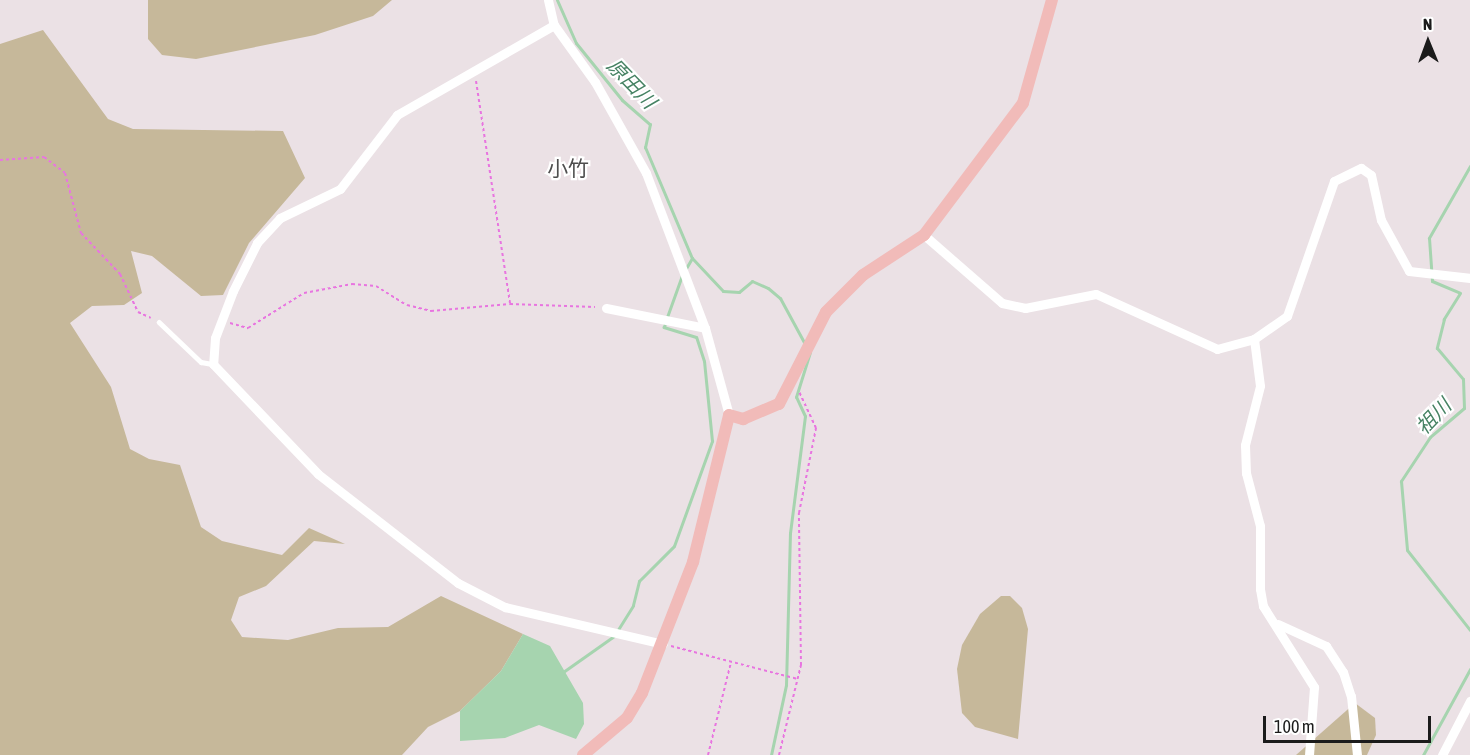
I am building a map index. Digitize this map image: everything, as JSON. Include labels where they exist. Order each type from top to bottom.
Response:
[{"type":"street","points":[[548,0],[554,25],[595,82],[646,173],[705,328],[729,415],[693,562],[663,644],[627,718],[583,755]]},
{"type":"street","points":[[729,415],[743,419],[759,415],[779,405],[794,385],[826,312],[862,275],[924,235],[1023,103],[1052,0]]},
{"type":"street","points":[[554,25],[474,67],[397,115],[340,189],[280,218],[256,243],[222,321],[213,364],[318,474],[458,583],[505,607],[663,644]]},
{"type":"street","points":[[924,235],[1002,303],[1025,308],[1096,294],[1144,311],[1203,347],[1254,339],[1287,316],[1321,209],[1345,172],[1361,168],[1371,175],[1381,220],[1409,271],[1470,278]]},
{"type":"street","points":[[606,308],[705,328]]},
{"type":"street","points":[[1254,339],[1260,386],[1245,445],[1246,473],[1260,526],[1263,606],[1278,624],[1314,687],[1309,755]]},
{"type":"street","points":[[1278,624],[1326,646],[1343,672],[1351,696],[1357,755]]},
{"type":"street","points":[[1442,755],[1470,700]]},
{"type":"lane","points":[[159,322],[201,362],[213,364]]},
{"type":"path","points":[[474,67],[510,304]]},
{"type":"path","points":[[0,160],[44,157],[65,173],[81,233],[120,274],[138,312],[159,322]]},
{"type":"path","points":[[222,321],[248,328],[304,293],[352,284],[376,286],[407,305],[431,311],[510,304],[606,308]]},
{"type":"path","points":[[778,755],[798,679],[799,513],[816,428],[794,385]]},
{"type":"path","points":[[663,644],[798,679]]},
{"type":"path","points":[[708,755],[730,662]]},
{"type":"shaded area","points":[[148,0],[392,0],[373,16],[315,35],[196,59],[162,55],[148,39]]},
{"type":"shaded area","points":[[43,30],[108,119],[133,129],[283,131],[305,178],[249,243],[223,295],[201,296],[152,256],[131,251],[142,293],[124,305],[92,306],[70,323],[111,387],[130,449],[149,459],[180,465],[201,527],[222,541],[282,555],[309,528],[345,544],[314,541],[266,586],[239,597],[231,620],[242,637],[288,640],[338,628],[388,627],[441,596],[523,634],[501,671],[460,711],[428,727],[402,755],[0,755],[0,44]]},
{"type":"shaded area","points":[[1001,596],[1010,596],[1022,608],[1028,629],[1018,739],[975,727],[962,713],[957,669],[962,645],[980,614]]},
{"type":"shaded area","points":[[523,634],[550,646],[583,703],[584,724],[576,739],[539,725],[505,738],[460,741],[460,711],[501,671]]},
{"type":"shaded area","points":[[1355,703],[1375,718],[1376,735],[1367,755],[1296,755]]},
{"type":"waterway","name":"原田川","points":[[557,0],[576,43],[622,100],[650,124],[645,147],[692,258],[723,291],[739,292],[752,281],[768,288],[780,298],[805,344]]},
{"type":"waterway","name":"祖川","points":[[1470,166],[1429,238],[1432,281],[1460,293],[1444,319],[1437,348],[1463,379],[1464,408],[1430,437],[1401,481],[1407,550],[1470,630]]},
{"type":"waterway","points":[[685,270],[692,258]]},
{"type":"waterway","points":[[667,317],[682,275]]},
{"type":"waterway","points":[[563,672],[614,636],[633,605],[639,581],[674,546],[712,441],[704,361],[696,337],[664,327],[665,323]]},
{"type":"waterway","points":[[771,755],[786,685],[790,533],[805,416],[796,397],[810,352]]},
{"type":"waterway","name":"祖川","points":[[1423,755],[1470,669]]},
{"type":"district","name":"小竹","points":[[568,168]]}]
